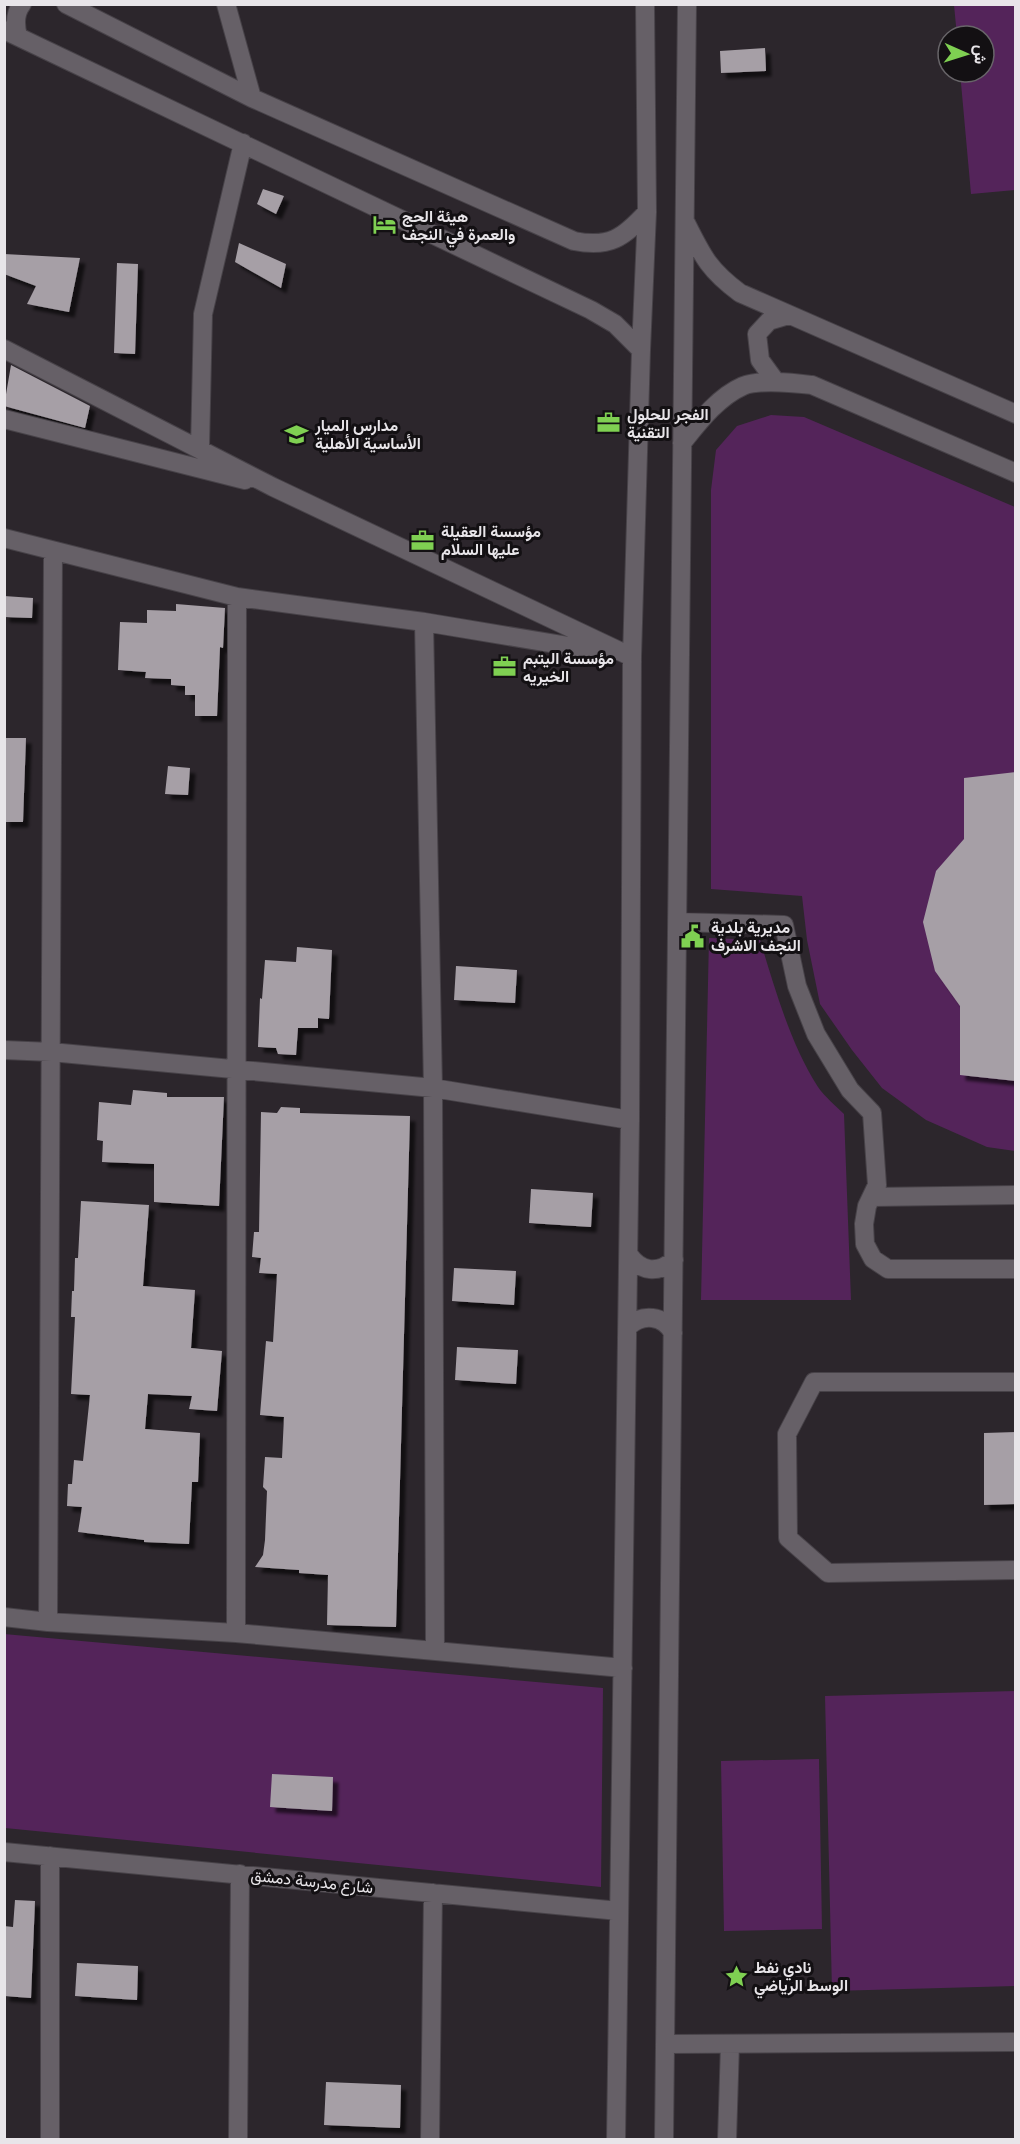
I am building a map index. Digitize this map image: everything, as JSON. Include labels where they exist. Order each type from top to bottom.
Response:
[{"type":"street","points":[[22,4],[11,33],[591,310],[615,324],[641,350]]},
{"type":"street","points":[[66,4],[252,98],[574,241],[590,244],[611,241],[628,233],[647,212]]},
{"type":"street","points":[[226,4],[252,98]]},
{"type":"street","points":[[616,2139],[629,1255],[632,657],[647,212],[645,4]]},
{"type":"street","points":[[664,2139],[687,4]]},
{"type":"street","points":[[200,448],[202,314],[243,143]]},
{"type":"street","points":[[685,221],[706,263],[721,279],[740,293],[1016,414]]},
{"type":"street","points":[[776,382],[760,360],[757,334],[769,321],[789,315]]},
{"type":"street","points":[[4,349],[273,487],[632,657]]},
{"type":"street","points":[[682,443],[719,402],[744,386],[776,382],[812,385],[1016,473]]},
{"type":"street","points":[[4,419],[273,487]]},
{"type":"street","points":[[4,538],[237,597],[424,622],[632,657]]},
{"type":"street","points":[[48,1622],[53,551]]},
{"type":"street","points":[[236,1633],[237,597]]},
{"type":"street","points":[[424,622],[433,1088],[435,1650]]},
{"type":"street","points":[[678,922],[784,925],[797,986],[816,1034],[850,1090],[872,1113],[877,1185],[867,1206],[864,1224],[865,1244],[873,1259],[888,1269],[1016,1269]]},
{"type":"street","points":[[4,1050],[51,1052],[433,1088],[630,1120]]},
{"type":"street","points":[[872,1197],[1016,1195]]},
{"type":"street","points":[[629,1255],[635,1263],[658,1270],[667,1267],[674,1260]]},
{"type":"street","points":[[628,1327],[643,1317],[652,1317],[667,1325],[673,1334]]},
{"type":"street","points":[[1016,1382],[814,1382],[787,1434],[788,1538],[828,1573],[1016,1570]]},
{"type":"street","points":[[4,1617],[48,1622],[236,1633],[623,1668]]},
{"type":"street","name":"شارع مدرسة دمشق","points":[[4,1852],[619,1911]]},
{"type":"street","points":[[50,1856],[50,2139]]},
{"type":"street","points":[[238,2139],[240,1874]]},
{"type":"street","points":[[430,2139],[433,1893]]},
{"type":"street","points":[[665,2044],[1016,2042]]},
{"type":"street","points":[[727,2139],[730,2044]]},
{"type":"shaded area","points":[[954,5],[1015,5],[1015,190],[971,194],[961,84],[996,84],[996,24],[956,24]]},
{"type":"shaded area","points":[[771,415],[804,417],[1015,507],[1015,1151],[987,1147],[926,1120],[882,1088],[820,1004],[807,940],[802,896],[711,889],[711,490],[716,450],[737,426]]},
{"type":"shaded area","points":[[709,938],[760,940],[784,1015],[799,1052],[818,1087],[844,1114],[851,1300],[701,1300]]},
{"type":"shaded area","points":[[4,1634],[603,1688],[601,1887],[5,1828]]},
{"type":"shaded area","points":[[1015,1691],[1015,1986],[832,1991],[825,1696]]},
{"type":"shaded area","points":[[819,1759],[822,1929],[724,1931],[721,1761]]},
{"type":"building","points":[[765,48],[766,71],[721,73],[720,51]]},
{"type":"building","points":[[263,189],[284,196],[276,214],[257,204]]},
{"type":"building","points":[[239,243],[286,264],[281,288],[235,262]]},
{"type":"building","points":[[4,254],[80,258],[69,312],[27,304],[36,286],[4,274]]},
{"type":"building","points":[[117,263],[138,264],[135,354],[114,353]]},
{"type":"building","points":[[11,365],[90,406],[85,428],[4,406]]},
{"type":"building","points":[[4,596],[33,598],[32,618],[4,617]]},
{"type":"building","points":[[176,604],[225,608],[223,648],[220,647],[217,716],[195,716],[195,695],[185,695],[185,686],[171,685],[171,679],[145,678],[146,672],[118,670],[120,622],[147,623],[147,610],[176,611]]},
{"type":"building","points":[[4,738],[26,738],[23,822],[4,822]]},
{"type":"building","points":[[168,766],[190,768],[188,795],[165,794]]},
{"type":"building","points":[[1016,772],[1016,1081],[960,1075],[960,1006],[935,971],[923,922],[936,871],[964,839],[964,778]]},
{"type":"building","points":[[297,947],[332,950],[329,1019],[318,1018],[318,1028],[298,1028],[296,1055],[278,1054],[276,1048],[258,1047],[260,998],[262,999],[265,960],[296,962]]},
{"type":"building","points":[[456,966],[517,970],[515,1003],[454,1000]]},
{"type":"building","points":[[133,1090],[167,1093],[167,1097],[224,1097],[219,1206],[154,1202],[154,1164],[102,1162],[103,1141],[97,1140],[99,1102],[131,1105]]},
{"type":"building","points":[[281,1107],[300,1108],[300,1113],[410,1116],[396,1627],[327,1625],[328,1575],[299,1573],[299,1570],[255,1567],[263,1555],[265,1540],[267,1491],[263,1487],[265,1457],[282,1458],[284,1417],[260,1415],[266,1341],[273,1342],[277,1274],[259,1273],[261,1258],[252,1257],[254,1232],[259,1232],[261,1112],[277,1113]]},
{"type":"building","points":[[531,1189],[593,1193],[591,1227],[529,1223]]},
{"type":"building","points":[[81,1201],[149,1205],[143,1286],[195,1290],[191,1348],[222,1351],[217,1411],[189,1409],[192,1396],[148,1394],[145,1429],[200,1433],[198,1482],[192,1482],[189,1544],[144,1542],[144,1540],[78,1532],[82,1507],[67,1506],[68,1484],[72,1484],[74,1460],[83,1461],[90,1395],[71,1394],[75,1317],[71,1317],[72,1291],[74,1291],[75,1258],[78,1258]]},
{"type":"building","points":[[454,1268],[516,1271],[514,1305],[452,1301]]},
{"type":"building","points":[[457,1347],[518,1350],[516,1384],[455,1380]]},
{"type":"building","points":[[1016,1432],[1016,1504],[984,1505],[984,1433]]},
{"type":"building","points":[[272,1774],[333,1777],[332,1811],[270,1807]]},
{"type":"building","points":[[15,1900],[35,1901],[31,1998],[4,1996],[4,1926],[13,1927]]},
{"type":"building","points":[[77,1963],[138,1966],[137,2000],[75,1996]]},
{"type":"building","points":[[326,2082],[401,2085],[400,2128],[324,2125]]},
{"type":"place","name":"هيئة الحج والعمرة في النجف","points":[[384,225]]},
{"type":"place","name":"الفجر للحلول التقنية","points":[[609,423]]},
{"type":"place","name":"مدارس الميار الأساسية الأهلية","points":[[297,434]]},
{"type":"place","name":"مؤسسة العقيلة عليها السلام","points":[[423,540]]},
{"type":"place","name":"مؤسسة اليتبم الخيريه","points":[[505,667]]},
{"type":"place","name":"مديرية بلدية النجف الاشرف","points":[[693,936]]},
{"type":"place","name":"نادي نفط الوسط الرياضي","points":[[736,1976]]}]
